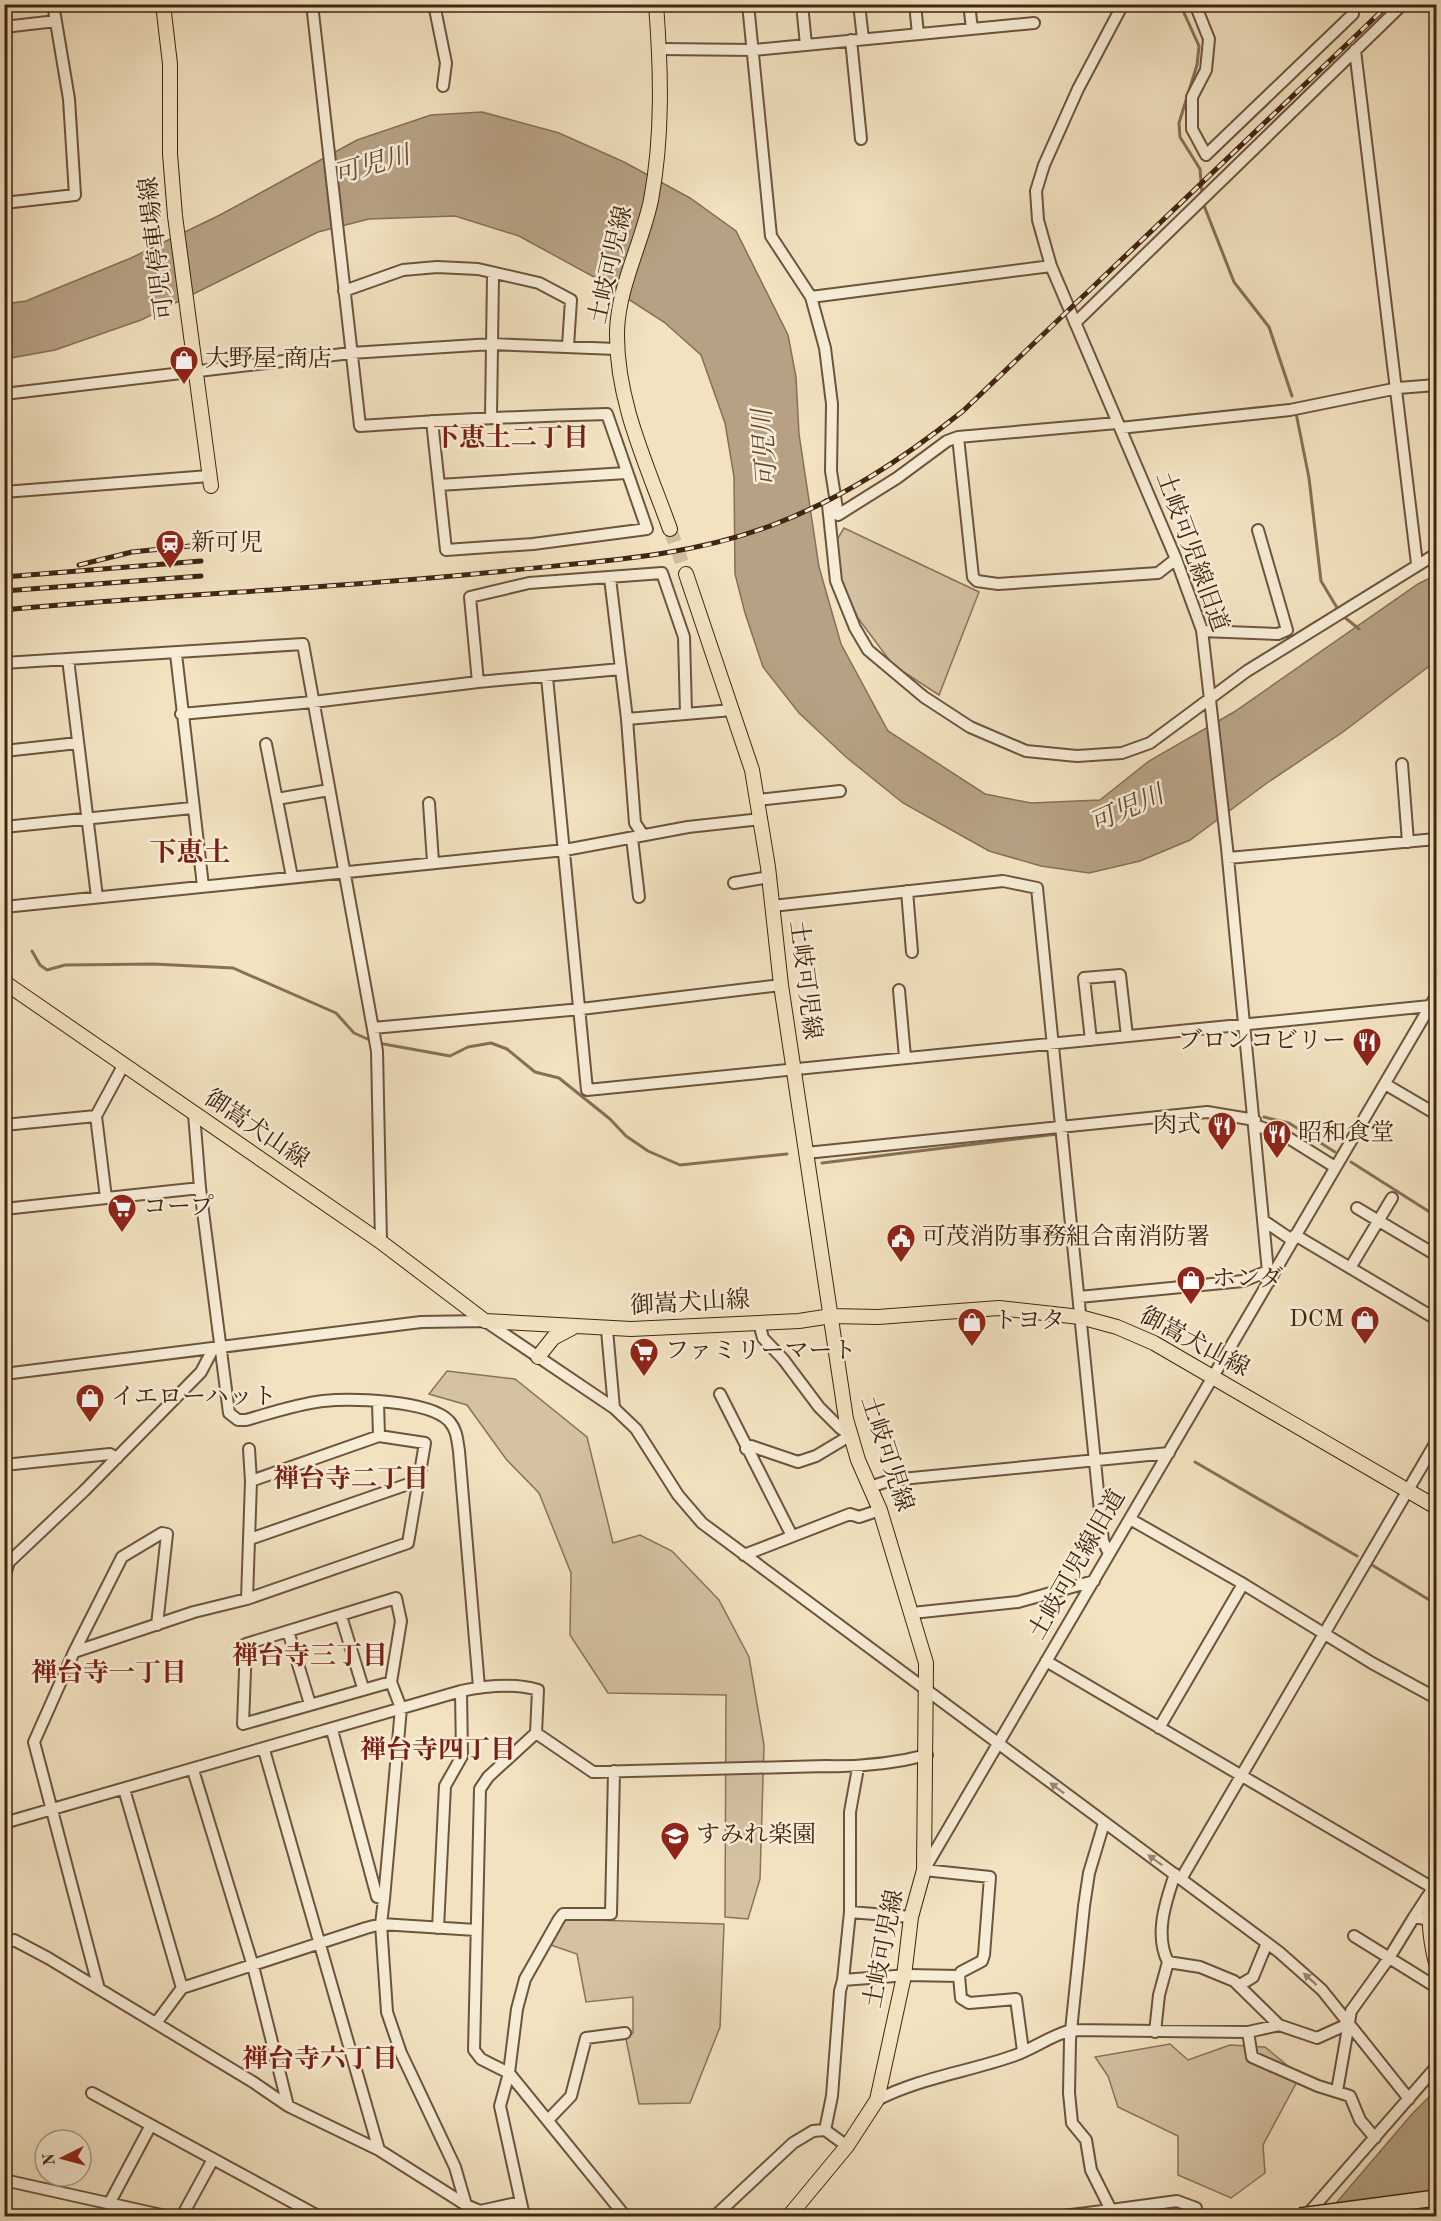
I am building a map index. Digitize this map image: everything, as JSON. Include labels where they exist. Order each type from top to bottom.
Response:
[{"type":"highway","points":[[1300,2217],[1437,2198]]},
{"type":"main road","name":"可児停車場線","points":[[163,4],[170,64],[170,154],[175,216],[210,481]]},
{"type":"main road","name":"土岐可児線","points":[[656,4],[660,49],[656,166],[650,202],[620,311],[617,349],[625,405],[670,529]]},
{"type":"main road","name":"土岐可児線","points":[[686,574],[752,770],[769,877],[793,1070],[851,1435],[880,1510],[926,1663],[927,1755],[924,1870],[911,1917],[904,1976],[876,2100],[847,2146],[789,2217]]},
{"type":"main road","name":"御嵩犬山線","points":[[4,982],[381,1242],[484,1321],[606,1330],[759,1323],[831,1316],[878,1317],[999,1308],[1080,1317],[1117,1327],[1154,1343],[1437,1507]]},
{"type":"main road","points":[[538,1357],[553,1338],[573,1327]]},
{"type":"main road","points":[[1435,1888],[1431,1920],[1437,1963]]},
{"type":"main road","points":[[799,2217],[804,2210],[809,2193]]},
{"type":"street","points":[[5,202],[75,195],[69,99],[53,4]]},
{"type":"street","points":[[312,4],[360,426],[432,421],[491,417],[607,414],[647,528],[533,544],[446,550],[432,421]]},
{"type":"street","points":[[434,4],[446,63],[443,86]]},
{"type":"street","points":[[748,4],[771,236],[811,297],[825,348],[831,404],[831,471],[838,515],[897,478],[947,441],[958,437],[1290,410],[1398,388],[1437,385]]},
{"type":"street","points":[[802,4],[806,45]]},
{"type":"street","points":[[859,4],[863,39]]},
{"type":"street","points":[[915,4],[918,34]]},
{"type":"street","points":[[969,4],[972,29]]},
{"type":"street","name":"土岐可児線旧道","points":[[1123,4],[1078,89],[1044,165],[1036,191],[1038,220],[1051,266],[1176,559],[1202,632],[1245,1023],[1269,1276]]},
{"type":"street","points":[[1195,4],[1209,39],[1206,70],[1192,97],[1192,129],[1206,155],[1353,9],[1364,4]]},
{"type":"street","points":[[1075,323],[1403,4]]},
{"type":"street","points":[[4,27],[56,21]]},
{"type":"street","points":[[660,49],[754,50],[1034,23]]},
{"type":"street","points":[[851,40],[861,139]]},
{"type":"street","points":[[1355,50],[1398,388],[1417,564]]},
{"type":"street","points":[[811,297],[1051,266]]},
{"type":"street","points":[[344,291],[404,270],[437,267],[478,269],[493,275],[539,283],[571,300],[568,346]]},
{"type":"street","points":[[491,417],[493,275]]},
{"type":"street","points":[[4,394],[351,353],[492,344],[617,349]]},
{"type":"street","points":[[958,437],[974,578],[977,581],[1020,584],[1158,573],[1176,559]]},
{"type":"street","points":[[439,485],[626,473]]},
{"type":"street","points":[[4,492],[210,481]]},
{"type":"street","points":[[828,505],[836,581],[855,628],[868,650],[924,698],[969,727],[1026,751],[1077,756],[1122,753],[1150,743],[1246,671],[1417,564],[1437,554]]},
{"type":"street","points":[[1202,632],[1278,634],[1287,630],[1258,530]]},
{"type":"street","points":[[478,682],[470,597],[529,583],[662,573],[684,637],[686,712]]},
{"type":"street","points":[[610,578],[627,719],[637,836],[639,897]]},
{"type":"street","points":[[4,663],[176,654],[303,644],[377,1051],[381,1242]]},
{"type":"street","points":[[176,654],[192,808],[203,886]]},
{"type":"street","points":[[68,659],[97,897]]},
{"type":"street","points":[[182,714],[621,669]]},
{"type":"street","points":[[547,677],[587,1089],[1053,1044],[1433,1001]]},
{"type":"street","points":[[627,719],[686,712],[732,710]]},
{"type":"street","points":[[4,751],[78,743]]},
{"type":"street","points":[[266,744],[292,877]]},
{"type":"street","points":[[1402,764],[1408,842]]},
{"type":"street","points":[[277,800],[329,790]]},
{"type":"street","points":[[757,800],[840,791]]},
{"type":"street","points":[[429,803],[433,862]]},
{"type":"street","points":[[4,827],[192,808]]},
{"type":"street","points":[[4,907],[565,850],[637,836],[761,819]]},
{"type":"street","points":[[1227,853],[1437,839]]},
{"type":"street","points":[[734,883],[769,877]]},
{"type":"street","points":[[772,906],[1003,881],[1037,888],[1103,1541],[1109,1554]]},
{"type":"street","points":[[907,891],[912,952]]},
{"type":"street","points":[[1091,1040],[1084,978],[1120,975],[1127,1036]]},
{"type":"street","points":[[373,1028],[581,1009],[781,985]]},
{"type":"street","points":[[898,990],[905,1057]]},
{"type":"street","name":"土岐可児線旧道","points":[[924,1870],[1169,1453],[1269,1276],[1433,1001]]},
{"type":"street","points":[[106,1198],[96,1116],[123,1066]]},
{"type":"street","points":[[1384,1083],[1437,1114]]},
{"type":"street","points":[[806,1153],[1207,1112],[1255,1122],[1287,1137],[1335,1167]]},
{"type":"street","points":[[194,1114],[216,1349],[229,1413],[238,1419],[246,1420],[324,1401],[378,1402],[434,1411],[447,1419],[456,1431],[479,1687]]},
{"type":"street","points":[[4,1125],[96,1116]]},
{"type":"street","points":[[4,1209],[200,1188]]},
{"type":"street","points":[[1350,1268],[1392,1198]]},
{"type":"street","points":[[1357,1208],[1437,1255]]},
{"type":"street","points":[[1264,1221],[1437,1319]]},
{"type":"street","points":[[1079,1297],[1243,1281],[1269,1276]]},
{"type":"street","points":[[4,1374],[421,1322],[484,1321],[614,1408],[636,1429],[678,1494],[702,1523],[927,1693],[1268,1943],[1322,1990],[1409,2100]]},
{"type":"street","points":[[746,1449],[751,1446],[798,1461],[816,1456],[851,1435],[840,1428],[819,1407],[783,1359],[763,1338],[759,1323]]},
{"type":"street","points":[[606,1330],[614,1408]]},
{"type":"street","points":[[4,1577],[7,1561],[117,1458],[201,1372],[216,1349]]},
{"type":"street","points":[[720,1394],[792,1536]]},
{"type":"street","points":[[378,1402],[379,1436]]},
{"type":"street","points":[[74,1652],[247,1599],[408,1543],[425,1443],[379,1436],[252,1481]]},
{"type":"street","points":[[1155,2032],[1159,1995],[1168,1962],[1164,1954],[1162,1916],[1178,1876],[1437,1442]]},
{"type":"street","points":[[247,1599],[252,1481],[249,1449]]},
{"type":"street","points":[[870,1487],[891,1480],[1169,1453]]},
{"type":"street","points":[[4,1465],[110,1454],[117,1458]]},
{"type":"street","points":[[250,1539],[420,1480]]},
{"type":"street","points":[[744,1555],[850,1514],[860,1517],[880,1510]]},
{"type":"street","points":[[1130,1519],[1437,1698]]},
{"type":"street","points":[[99,1989],[34,1742],[74,1652],[122,1557],[162,1533],[167,1534],[157,1625]]},
{"type":"street","points":[[912,1614],[1018,1602],[1094,1581]]},
{"type":"street","points":[[1159,1728],[1243,1584]]},
{"type":"street","points":[[391,1682],[363,1688],[243,1724],[246,1644],[396,1598],[401,1621],[391,1682],[401,1708],[381,1924],[387,2012],[401,2054],[455,2167],[466,2205]]},
{"type":"street","points":[[341,1616],[363,1688]]},
{"type":"street","points":[[288,1631],[310,1704]]},
{"type":"street","points":[[1046,1661],[1239,1776],[1435,1888],[1351,2011],[1337,2091]]},
{"type":"street","points":[[4,1823],[264,1750],[461,1691],[479,1687],[527,1686],[538,1690],[536,1733],[488,1777],[480,1790],[474,2050],[481,2059],[509,2073],[625,2217]]},
{"type":"street","points":[[438,1928],[445,1786],[462,1756],[461,1691]]},
{"type":"street","points":[[332,1730],[377,1897],[384,1899]]},
{"type":"street","points":[[536,1733],[593,1772],[826,1766],[858,1768],[893,1764],[927,1755]]},
{"type":"street","points":[[264,1750],[379,2150]]},
{"type":"street","points":[[825,2130],[832,2096],[840,1991],[850,1912],[850,1812],[858,1768]]},
{"type":"street","points":[[193,1770],[253,1966],[288,2106]]},
{"type":"street","points":[[524,2217],[504,2136],[500,2106],[509,2073],[517,2009],[525,1979],[563,1914],[611,1914],[614,1772]]},
{"type":"street","points":[[124,1789],[182,1988]]},
{"type":"street","points":[[1104,1823],[1089,1873],[1068,2063],[1072,2123],[1086,2140],[1092,2170],[1111,2210]]},
{"type":"street","points":[[924,1870],[990,1877],[984,1955],[981,1961],[961,1972],[959,1977],[961,1998],[969,2003],[1016,1999],[1023,2051]]},
{"type":"street","points":[[850,1912],[911,1917]]},
{"type":"street","points":[[1414,1917],[1431,1920]]},
{"type":"street","points":[[156,2023],[182,1988],[381,1924],[476,1930]]},
{"type":"street","points":[[1354,1936],[1437,1987]]},
{"type":"street","points":[[4,1943],[14,1940],[156,2023],[288,2106],[379,2150],[466,2205],[480,2211],[521,2202]]},
{"type":"street","points":[[1240,1985],[1253,1977],[1268,1943]]},
{"type":"street","points":[[1168,1962],[1220,1973],[1240,1985],[1279,2025],[1317,2038],[1348,2024]]},
{"type":"street","points":[[843,1980],[904,1976],[959,1977]]},
{"type":"street","points":[[876,2100],[922,2081],[979,2066],[1023,2051],[1051,2036],[1071,2030],[1248,2032],[1279,2025]]},
{"type":"street","points":[[1248,2032],[1252,2057],[1318,2086],[1337,2091],[1353,2100],[1360,2120],[1375,2138]]},
{"type":"street","points":[[548,2120],[571,2096],[586,2038],[625,2033]]},
{"type":"street","points":[[1305,2217],[1437,2067]]},
{"type":"street","points":[[92,2092],[215,2160],[299,2212],[318,2217]]},
{"type":"street","points":[[109,2204],[151,2125]]},
{"type":"street","points":[[715,2217],[793,2143],[813,2131],[825,2130],[847,2146]]},
{"type":"street","points":[[182,2217],[212,2161],[215,2160]]},
{"type":"street","points":[[4,2180],[161,2216]]},
{"type":"street","points":[[1063,2217],[1178,2201],[1196,2208],[1197,2217]]},
{"type":"shaded area","points":[[844,528],[979,592],[939,695],[893,665],[858,618],[840,578],[835,543]]},
{"type":"shaded area","points":[[447,1371],[515,1379],[587,1437],[613,1543],[640,1535],[672,1551],[719,1600],[749,1657],[764,1745],[760,1879],[748,1919],[725,1917],[726,1695],[608,1693],[570,1635],[571,1573],[539,1493],[506,1459],[467,1405],[429,1394]]},
{"type":"shaded area","points":[[559,1919],[724,1924],[720,2027],[690,2103],[639,2104],[626,2039],[633,2033],[633,1997],[586,2002],[577,1954],[545,1943]]},
{"type":"shaded area","points":[[1170,2044],[1188,2060],[1230,2045],[1265,2047],[1300,2076],[1263,2145],[1265,2173],[1231,2198],[1178,2175],[1178,2136],[1118,2107],[1108,2076],[1095,2057]]},
{"type":"water","name":"可児川","points":[[482,112],[559,133],[624,162],[690,198],[736,231],[788,335],[796,377],[799,434],[819,567],[841,644],[888,731],[985,794],[1031,803],[1100,800],[1149,761],[1234,712],[1418,584],[1436,575],[1436,661],[1343,732],[1267,783],[1190,840],[1140,861],[1089,873],[1041,866],[989,851],[903,803],[846,757],[799,713],[763,667],[745,613],[735,574],[734,477],[725,423],[701,355],[664,322],[594,277],[519,236],[455,216],[369,219],[318,232],[141,320],[55,350],[5,359],[5,304],[26,301],[131,258],[220,215],[357,140],[431,115]]},
{"type":"water","points":[[1436,2090],[1435,2216],[1325,2216],[1412,2114]]},
{"type":"waterway","points":[[1180,4],[1199,46],[1197,65],[1179,123],[1180,137],[1200,169],[1202,194]]},
{"type":"waterway","points":[[1203,203],[1234,282],[1269,327],[1292,396]]},
{"type":"waterway","points":[[1296,413],[1309,478],[1321,581],[1339,611]]},
{"type":"waterway","points":[[1343,616],[1359,629]]},
{"type":"waterway","points":[[32,951],[40,965],[47,970],[65,965],[154,964],[233,968],[336,1013],[354,1033],[372,1041]]},
{"type":"waterway","points":[[378,1043],[450,1056],[468,1047],[491,1043],[507,1049],[535,1072],[559,1078],[610,1119],[626,1136],[648,1151],[680,1165],[787,1154]]},
{"type":"waterway","points":[[1264,1117],[1289,1123],[1335,1152]]},
{"type":"waterway","points":[[822,1163],[1057,1134]]},
{"type":"waterway","points":[[1351,1162],[1436,1216]]},
{"type":"waterway","points":[[1195,1462],[1357,1556]]},
{"type":"waterway","points":[[1372,1565],[1436,1604]]},
{"type":"tunnel","points":[[670,529],[686,574]]},
{"type":"railway","points":[[4,610],[387,582],[611,560],[707,545],[770,526],[797,515],[847,490],[895,461],[963,411],[1389,4]]},
{"type":"railway","points":[[79,565],[132,552],[200,545]]},
{"type":"railway","points":[[4,577],[201,561]]},
{"type":"railway","points":[[4,591],[201,576]]},
{"type":"place","name":"大野屋 商店","points":[[184,386]]},
{"type":"place","name":"新可児","points":[[170,570]]},
{"type":"place","name":"ブロンコビリー","points":[[1367,1068]]},
{"type":"place","name":"肉式","points":[[1222,1152]]},
{"type":"place","name":"昭和食堂","points":[[1277,1160]]},
{"type":"place","name":"コープ","points":[[122,1234]]},
{"type":"place","name":"可茂消防事務組合南消防署","points":[[901,1264]]},
{"type":"place","name":"ホンダ","points":[[1191,1306]]},
{"type":"place","name":"DCM","points":[[1365,1346]]},
{"type":"place","name":"トヨタ","points":[[972,1348]]},
{"type":"place","name":"ファミリーマート","points":[[644,1378]]},
{"type":"place","name":"イエローハット","points":[[90,1424]]},
{"type":"place","name":"すみれ楽園","points":[[675,1862]]},
{"type":"district","name":"下恵土二丁目","points":[[511,439]]},
{"type":"district","name":"下恵土","points":[[190,853]]},
{"type":"district","name":"禅台寺二丁目","points":[[351,1480]]},
{"type":"district","name":"禅台寺三丁目","points":[[310,1657]]},
{"type":"district","name":"禅台寺一丁目","points":[[109,1674]]},
{"type":"district","name":"禅台寺四丁目","points":[[438,1751]]},
{"type":"district","name":"禅台寺六丁目","points":[[320,2060]]}]
